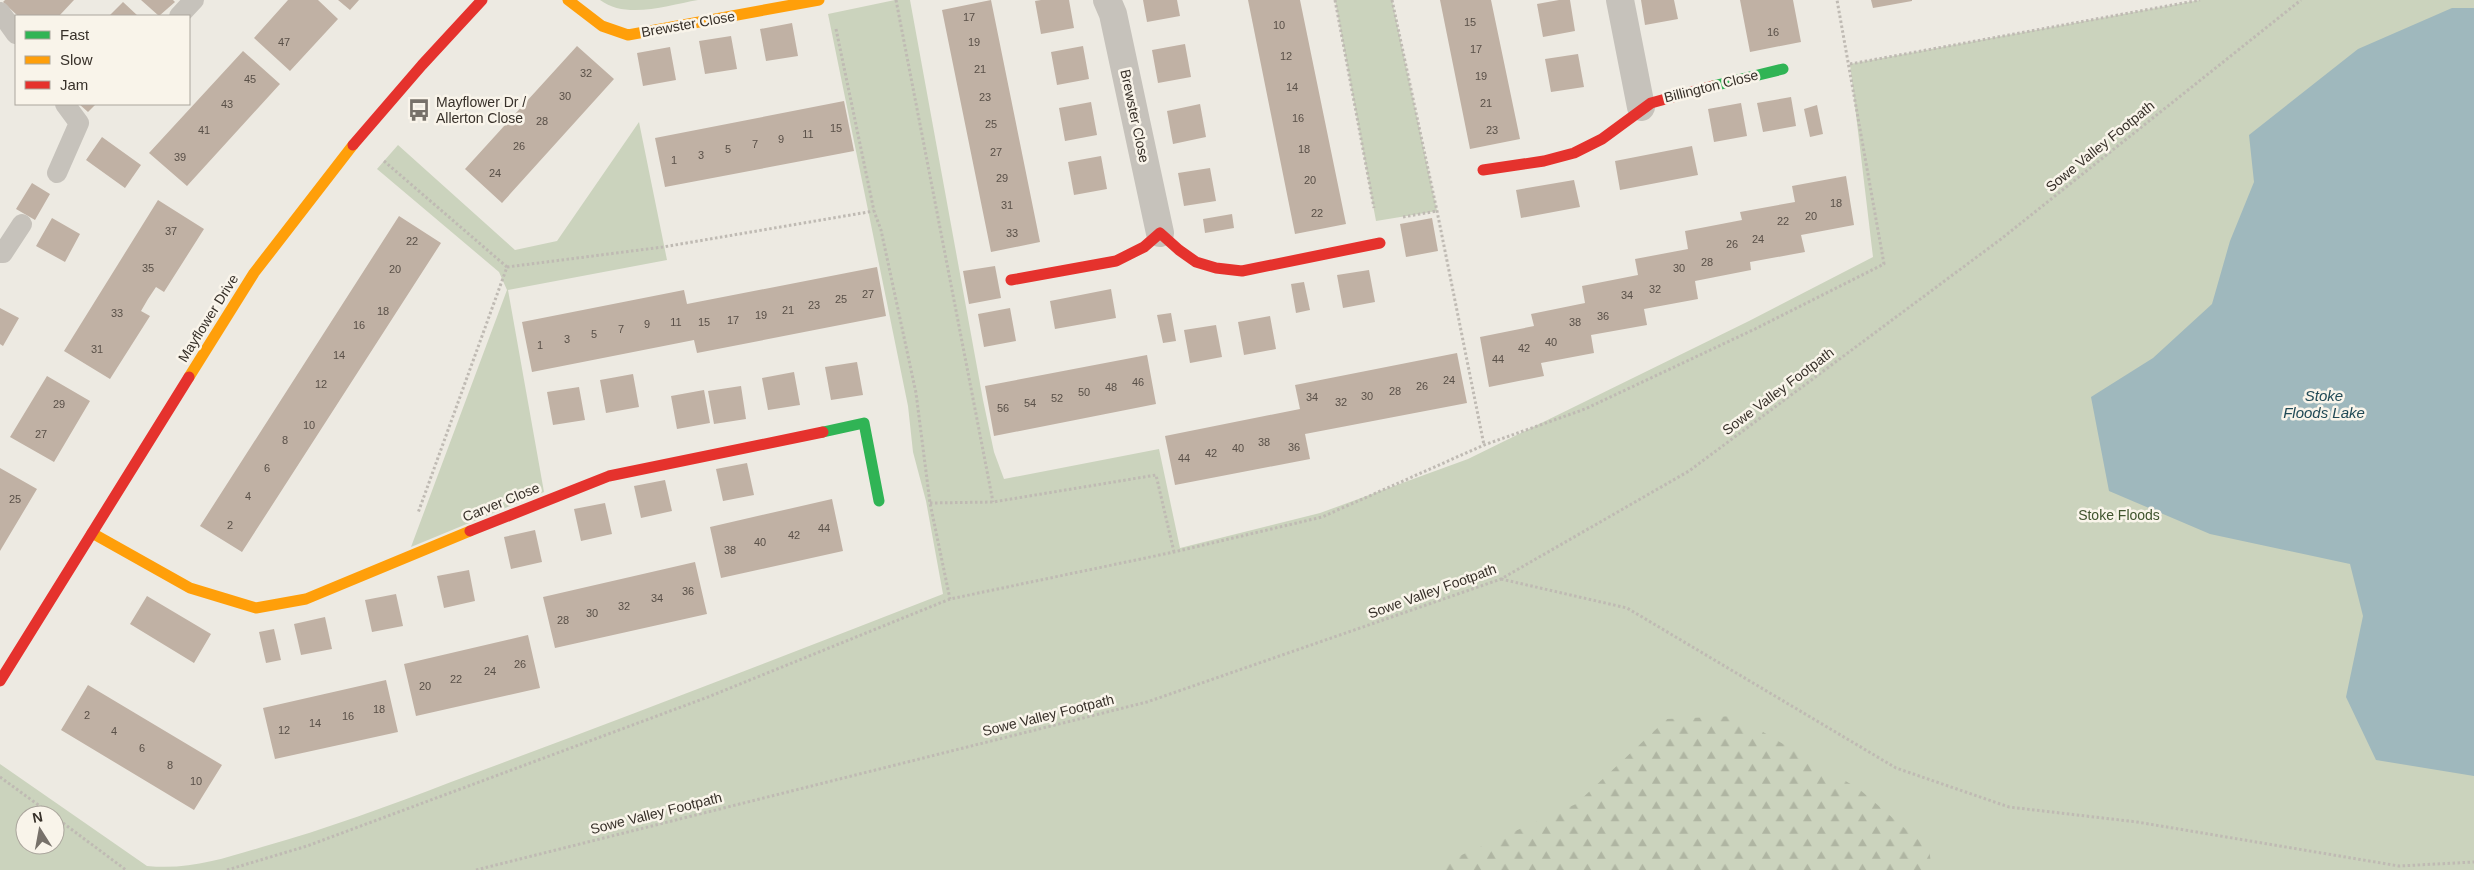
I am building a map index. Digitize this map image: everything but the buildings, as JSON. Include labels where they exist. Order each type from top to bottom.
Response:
[{"type":"street","name":"Mayflower Drive","points":[[0,681],[254,273],[299,210],[357,138],[482,0]]},
{"type":"street","name":"Brewster Close","points":[[568,0],[596,25],[611,32],[628,35],[818,0]]},
{"type":"street","name":"Brewster Close","points":[[1107,0],[1113,14],[1160,232]]},
{"type":"street","points":[[1620,0],[1641,107]]},
{"type":"street","name":"Billington Close","points":[[1483,170],[1551,161],[1573,154],[1604,138],[1641,107],[1674,94],[1783,69]]},
{"type":"street","points":[[1011,280],[1116,261],[1144,247],[1160,232],[1190,260],[1207,266],[1242,271],[1380,243]]},
{"type":"street","name":"Carver Close","points":[[92,533],[190,588],[227,601],[256,608],[306,599],[402,558],[608,476],[864,423],[879,501]]},
{"type":"lane","points":[[179,15],[194,0]]},
{"type":"lane","points":[[0,12],[15,33]]},
{"type":"lane","points":[[57,173],[79,124],[66,105]]},
{"type":"lane","points":[[0,253],[3,253],[22,224]]},
{"type":"path","points":[[896,0],[993,502]]},
{"type":"path","points":[[1335,0],[1380,243]]},
{"type":"path","points":[[1392,0],[1484,445]]},
{"type":"path","points":[[226,870],[307,846],[698,700],[950,599],[1174,552],[1322,517],[1484,445],[1585,409],[1755,329],[1884,264],[1850,64],[1837,0]]},
{"type":"path","points":[[1850,64],[2200,0]]},
{"type":"path","name":"Sowe Valley Footpath","points":[[476,870],[1147,702],[1501,579],[1689,471],[2001,239],[2301,0]]},
{"type":"path","points":[[834,19],[874,212],[881,230],[916,393],[930,503],[950,599]]},
{"type":"path","points":[[357,138],[507,267],[663,247],[874,212]]},
{"type":"path","points":[[1376,221],[1437,211]]},
{"type":"path","points":[[402,558],[507,267]]},
{"type":"path","points":[[930,503],[993,502],[1156,475],[1174,552]]},
{"type":"path","points":[[1501,579],[1627,608],[1896,768],[2009,808],[2137,822],[2399,866],[2474,862]]},
{"type":"path","points":[[0,777],[38,805]]},
{"type":"path","points":[[65,825],[126,870]]},
{"type":"green space","points":[[600,0],[698,0],[635,10],[611,6]]},
{"type":"green space","name":"Stoke Floods","points":[[895,0],[910,0],[983,400],[994,452],[1004,479],[1159,449],[1180,548],[1320,513],[1468,459],[1749,321],[1873,257],[1850,64],[2200,0],[2474,0],[2474,870],[0,870],[0,764],[59,805],[15,805],[15,855],[65,855],[65,809],[147,866],[163,867],[206,863],[334,825],[381,808],[636,713],[943,594],[926,501],[913,452],[908,406],[828,14]]},
{"type":"green space","points":[[1335,0],[1392,0],[1437,211],[1376,221]]},
{"type":"green space","points":[[639,122],[667,260],[508,290],[544,492],[411,547],[507,290],[499,272],[377,169],[398,145],[515,250],[557,241]]},
{"type":"green space","points":[[1736,716],[1859,789],[1929,849],[1932,870],[1428,870],[1576,804],[1667,719]]},
{"type":"water","name":"Stoke Floods Lake","points":[[2452,8],[2474,8],[2474,776],[2376,760],[2346,697],[2363,616],[2350,564],[2210,534],[2109,491],[2091,397],[2153,358],[2212,304],[2230,241],[2254,182],[2249,135],[2358,49]]},
{"type":"traffic: fast","points":[[1713,86],[1783,69]]},
{"type":"traffic: fast","points":[[823,432],[864,423],[879,501]]},
{"type":"traffic: slow","points":[[568,0],[602,26],[628,35],[819,0]]},
{"type":"traffic: slow","points":[[189,377],[254,273],[353,145]]},
{"type":"traffic: slow","points":[[92,533],[190,588],[256,608],[306,599],[470,531]]},
{"type":"traffic: jam","points":[[353,145],[422,65],[482,0]]},
{"type":"traffic: jam","points":[[1483,170],[1544,161],[1574,153],[1602,139],[1651,103],[1713,86]]},
{"type":"traffic: jam","points":[[1011,280],[1116,261],[1144,247],[1160,233],[1196,262],[1216,268],[1242,271],[1380,243]]},
{"type":"traffic: jam","points":[[0,681],[189,377]]},
{"type":"traffic: jam","points":[[470,531],[609,476],[823,432]]},
{"type":"place","name":"Mayflower Dr / Allerton Close","points":[[419,110]]}]
